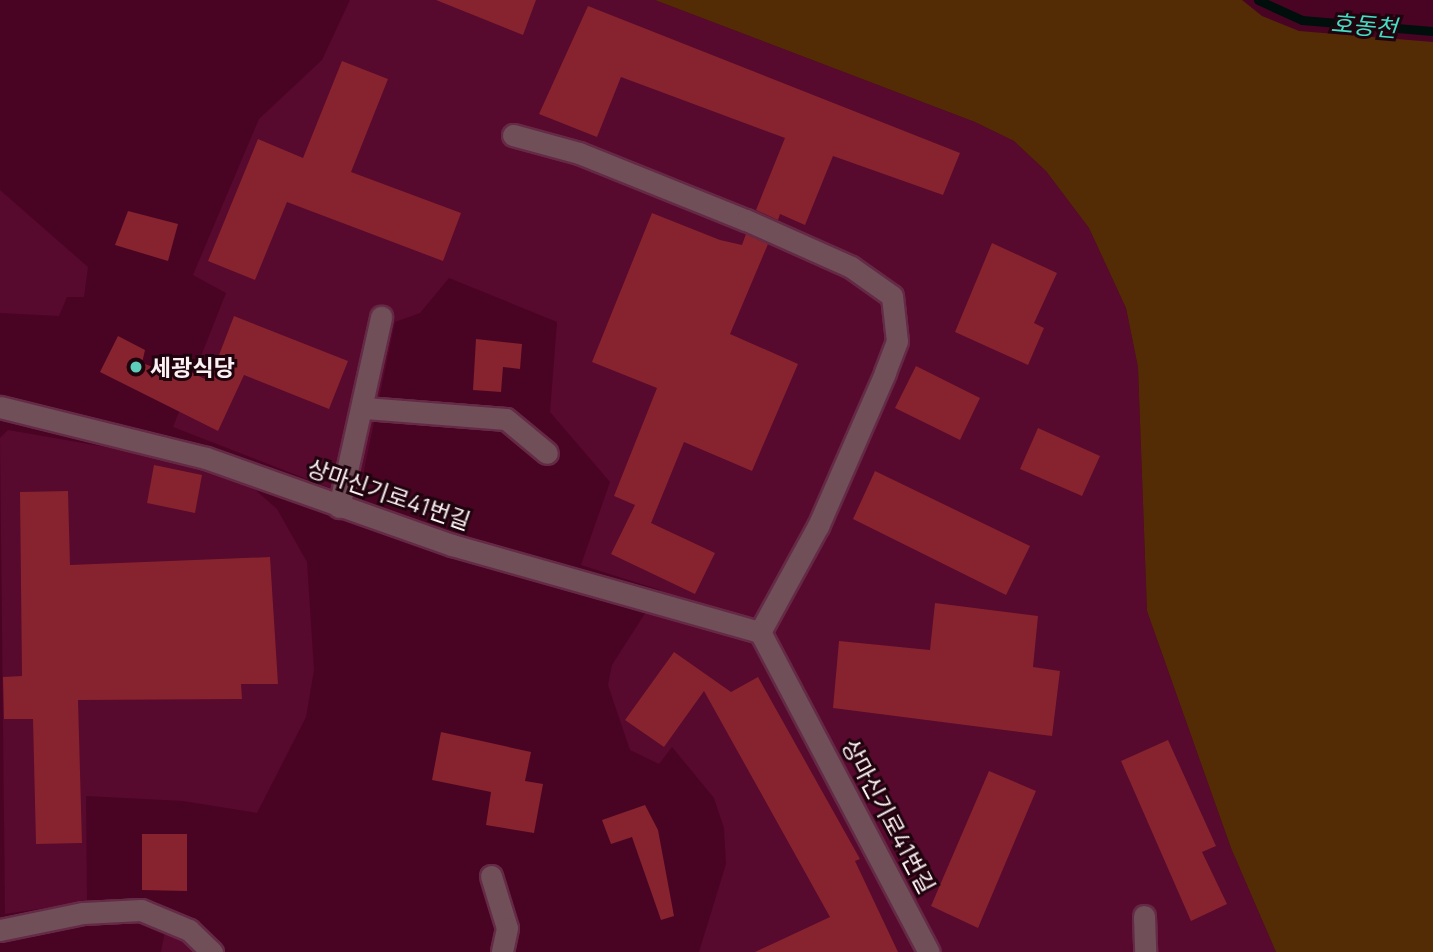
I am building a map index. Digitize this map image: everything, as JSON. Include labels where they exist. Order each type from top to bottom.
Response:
[{"type":"lane","points":[[513,135],[579,153],[747,220],[851,267],[892,296],[899,316],[897,341],[885,373],[818,526],[760,632]]},
{"type":"lane","points":[[339,507],[365,408],[381,317]]},
{"type":"lane","name":"상마신기로41번길","points":[[0,407],[206,458],[339,507],[760,632],[929,952]]},
{"type":"lane","points":[[365,408],[506,419],[547,453]]},
{"type":"lane","points":[[491,876],[508,928],[502,952]]},
{"type":"lane","points":[[0,930],[83,913],[141,910],[189,930],[212,952]]},
{"type":"lane","points":[[1144,916],[1145,952]]},
{"type":"shaded area","points":[[350,0],[655,0],[975,122],[1014,141],[1046,171],[1089,228],[1126,308],[1138,367],[1147,611],[1231,848],[1276,952],[699,952],[726,864],[724,828],[714,798],[672,747],[659,764],[630,750],[608,685],[612,665],[660,590],[581,565],[610,482],[550,412],[557,322],[449,278],[420,313],[395,322],[358,499],[173,427],[226,293],[193,275],[259,119],[322,60]]},
{"type":"shaded area","points":[[655,0],[1242,0],[1262,16],[1299,31],[1433,42],[1433,952],[1276,952],[1231,848],[1147,611],[1138,367],[1126,308],[1089,228],[1046,171],[1014,141],[975,122]]},
{"type":"shaded area","points":[[0,190],[88,267],[84,297],[67,297],[59,316],[0,313]]},
{"type":"shaded area","points":[[8,430],[146,454],[251,486],[277,509],[307,562],[314,670],[306,717],[257,813],[183,801],[86,796],[87,902],[5,914],[0,438]]},
{"type":"shaded area","points":[[165,931],[183,935],[203,952],[161,952]]},
{"type":"building","points":[[436,0],[536,0],[523,35]]},
{"type":"building","points":[[588,6],[960,153],[943,195],[833,156],[805,225],[780,214],[778,220],[756,210],[785,138],[621,77],[597,137],[539,114]]},
{"type":"building","points":[[342,61],[388,79],[351,172],[461,213],[443,261],[287,202],[255,280],[208,261],[258,139],[303,158]]},
{"type":"building","points":[[128,211],[178,224],[168,261],[115,245]]},
{"type":"building","points":[[652,213],[720,240],[742,245],[746,234],[768,244],[730,334],[798,364],[752,471],[684,442],[651,523],[715,553],[695,594],[611,554],[635,505],[614,496],[657,388],[592,362]]},
{"type":"building","points":[[992,243],[1057,273],[1034,323],[1044,328],[1028,365],[955,332]]},
{"type":"building","points":[[234,316],[348,361],[329,409],[244,375],[218,431],[100,372],[118,336],[145,350],[142,363],[164,371],[168,361],[209,381]]},
{"type":"building","points":[[476,339],[522,344],[520,369],[503,367],[501,392],[473,390]]},
{"type":"building","points":[[916,366],[980,398],[960,440],[895,408]]},
{"type":"building","points":[[1038,428],[1100,456],[1082,496],[1020,469]]},
{"type":"building","points":[[154,465],[202,475],[195,513],[147,503]]},
{"type":"building","points":[[875,471],[1030,546],[1006,595],[853,519]]},
{"type":"building","points":[[68,491],[70,565],[270,557],[278,684],[241,684],[242,699],[78,700],[82,843],[36,844],[33,719],[4,719],[3,677],[22,676],[20,492]]},
{"type":"building","points":[[935,603],[1038,616],[1033,667],[1060,671],[1052,736],[833,708],[839,641],[930,650]]},
{"type":"building","points":[[674,652],[731,692],[758,677],[860,859],[855,861],[898,952],[755,952],[830,917],[704,691],[664,747],[625,720]]},
{"type":"building","points":[[441,732],[531,752],[525,781],[543,784],[534,833],[486,825],[491,792],[432,780]]},
{"type":"building","points":[[1168,740],[1216,846],[1202,852],[1227,904],[1191,921],[1121,761]]},
{"type":"building","points":[[989,771],[1036,791],[978,928],[931,906]]},
{"type":"building","points":[[645,805],[658,830],[674,916],[661,920],[632,837],[611,844],[602,820]]},
{"type":"building","points":[[142,834],[187,834],[187,891],[142,890]]},
{"type":"waterway","name":"호동천","points":[[1258,0],[1302,20],[1433,31]]},
{"type":"place","name":"세광식당","points":[[136,367]]}]
